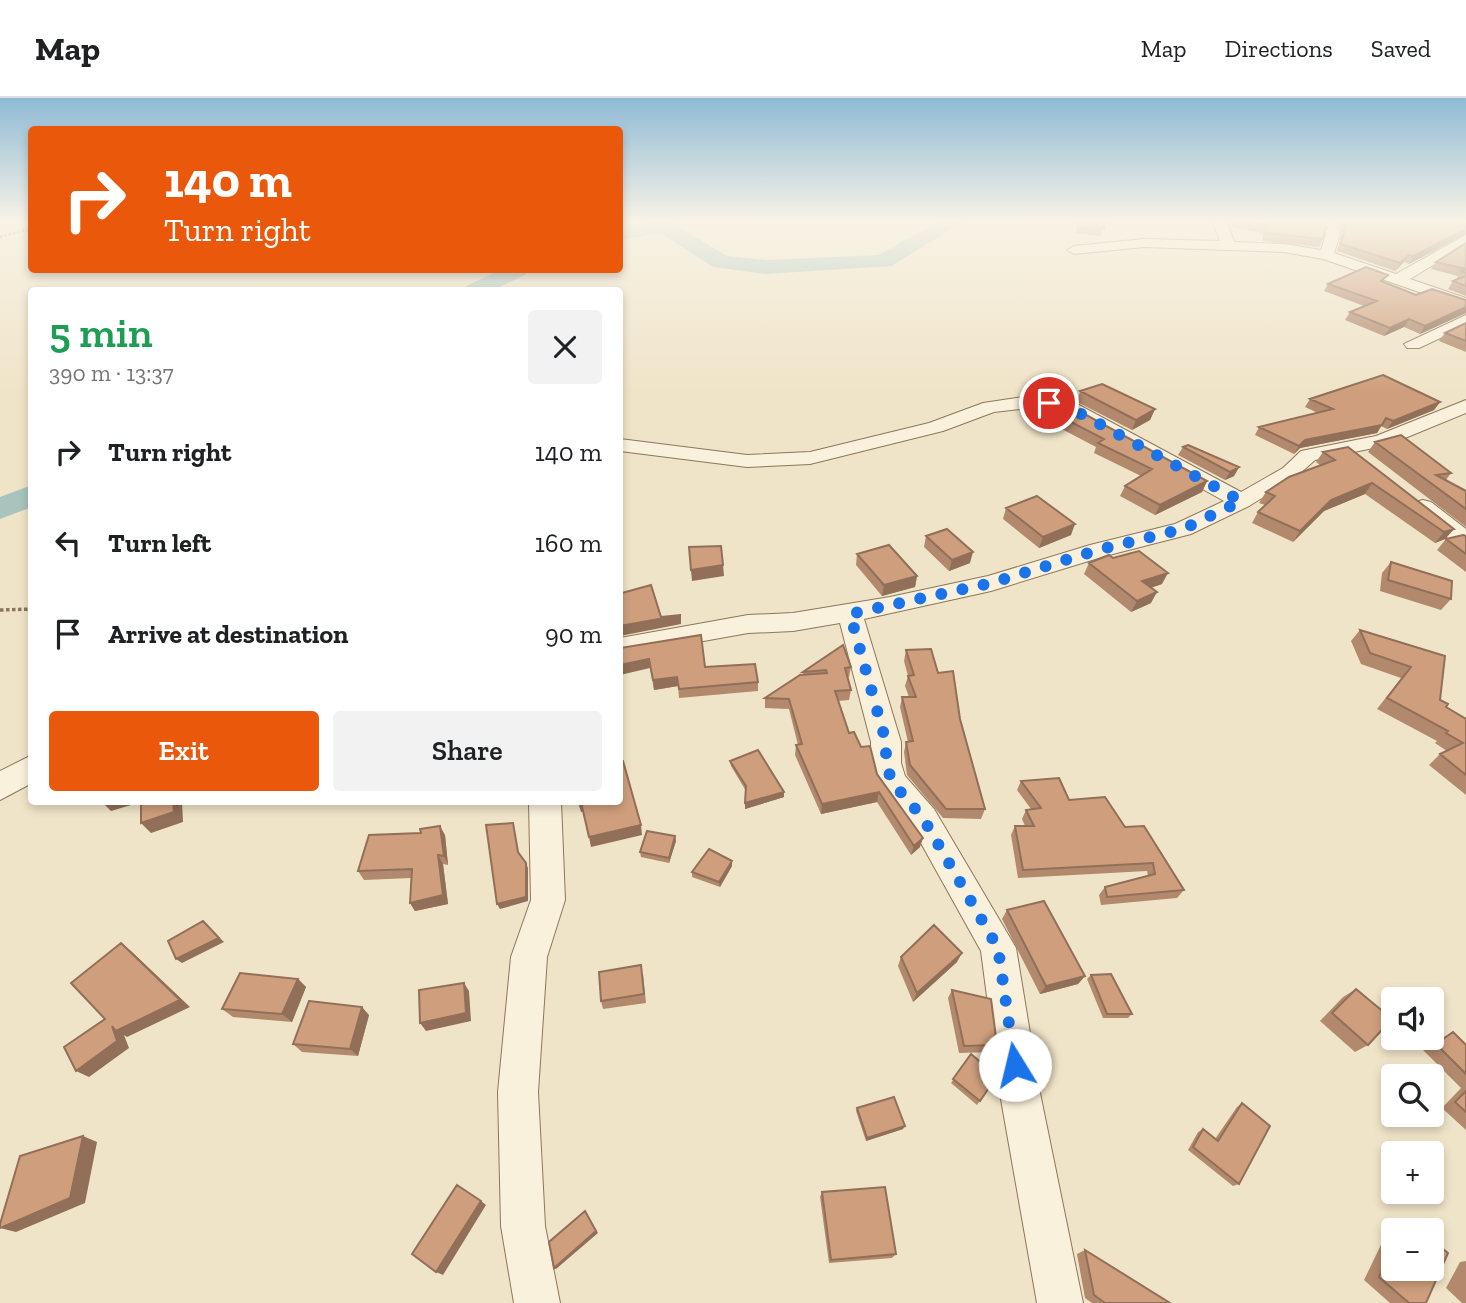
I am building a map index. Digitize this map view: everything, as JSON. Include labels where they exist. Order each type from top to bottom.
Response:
[{"type":"street","points":[[1398,279],[1466,303]]},
{"type":"street","points":[[1413,344],[1466,320]]},
{"type":"street","points":[[1443,331],[1466,339]]},
{"type":"street","points":[[623,445],[747,461],[810,458],[936,427],[990,407],[1035,401],[1072,409],[1241,501]]},
{"type":"street","points":[[623,645],[748,624],[793,622],[850,614],[991,583],[1098,550],[1183,529],[1241,501],[1290,472],[1308,455],[1381,441],[1466,406]]},
{"type":"street","points":[[1346,448],[1367,464]]},
{"type":"street","points":[[1410,497],[1466,541]]},
{"type":"street","points":[[850,614],[886,742],[886,763],[892,782],[923,818],[998,948],[1019,1088],[1060,1303]]},
{"type":"street","points":[[0,787],[28,770]]},
{"type":"street","points":[[537,1303],[523,1226],[518,1092],[529,957],[548,901],[545,805]]},
{"type":"path","points":[[0,610],[28,609]]},
{"type":"building","points":[[1341,278],[1384,278],[1381,281],[1416,295],[1432,289],[1466,300],[1466,307],[1425,326],[1409,319],[1390,328],[1350,312],[1377,301],[1328,284]]},
{"type":"building","points":[[1466,278],[1466,286],[1453,281]]},
{"type":"building","points":[[1466,323],[1466,341],[1445,333]]},
{"type":"building","points":[[1383,375],[1440,402],[1393,421],[1386,418],[1382,425],[1305,440],[1299,446],[1259,427],[1333,409],[1310,399]]},
{"type":"building","points":[[1102,384],[1155,409],[1136,420],[1080,391]]},
{"type":"building","points":[[1051,402],[1068,405],[1207,481],[1160,505],[1125,486],[1152,469],[1098,443],[1104,439],[1040,406]]},
{"type":"building","points":[[1401,435],[1451,473],[1436,475],[1466,491],[1466,509],[1375,442]]},
{"type":"building","points":[[1188,445],[1239,467],[1230,472],[1183,447]]},
{"type":"building","points":[[1348,447],[1454,529],[1444,532],[1372,483],[1331,500],[1300,531],[1258,512],[1275,496],[1266,492],[1289,477],[1335,460],[1323,452]]},
{"type":"building","points":[[1037,496],[1075,524],[1043,537],[1006,508]]},
{"type":"building","points":[[947,529],[973,552],[952,560],[926,536]]},
{"type":"building","points":[[1466,536],[1466,554],[1446,539]]},
{"type":"building","points":[[889,545],[917,576],[884,585],[857,554]]},
{"type":"building","points":[[721,546],[723,565],[691,570],[689,547]]},
{"type":"building","points":[[1139,551],[1168,573],[1142,581],[1157,592],[1137,601],[1089,563],[1109,555],[1113,558]]},
{"type":"building","points":[[1391,562],[1452,581],[1451,599],[1388,580]]},
{"type":"building","points":[[651,585],[661,617],[681,615],[623,625],[623,593]]},
{"type":"building","points":[[1360,630],[1445,656],[1440,700],[1448,704],[1446,707],[1466,719],[1466,775],[1440,754],[1463,743],[1446,733],[1448,731],[1387,698],[1411,667],[1370,653]]},
{"type":"building","points":[[701,635],[705,667],[755,664],[758,682],[679,689],[677,677],[653,680],[649,659],[623,664],[623,648]]},
{"type":"building","points":[[843,645],[851,667],[845,668],[851,690],[835,691],[849,733],[854,732],[861,747],[870,746],[877,774],[923,838],[914,846],[879,792],[822,804],[796,745],[802,744],[789,699],[765,698],[800,675],[827,673],[826,670],[803,672]]},
{"type":"building","points":[[931,649],[938,673],[953,671],[960,719],[985,809],[946,809],[910,765],[906,742],[913,741],[902,697],[916,697],[908,676],[914,675],[906,650]]},
{"type":"building","points":[[758,750],[784,792],[745,803],[746,786],[730,761]]},
{"type":"building","points":[[623,761],[641,825],[589,837],[582,805],[623,805]]},
{"type":"building","points":[[1059,778],[1069,800],[1105,797],[1125,827],[1144,826],[1184,890],[1107,897],[1105,887],[1155,874],[1153,863],[1023,870],[1015,826],[1034,826],[1026,810],[1041,808],[1021,781]]},
{"type":"building","points":[[141,805],[173,805],[174,812],[141,823]]},
{"type":"building","points":[[513,823],[518,852],[526,863],[526,897],[497,904],[486,825]]},
{"type":"building","points":[[440,826],[444,856],[438,855],[443,895],[410,903],[412,869],[358,871],[369,835],[421,833],[420,829]]},
{"type":"building","points":[[647,831],[675,836],[669,858],[640,852]]},
{"type":"building","points":[[709,849],[732,861],[719,882],[692,872]]},
{"type":"building","points":[[1044,901],[1085,976],[1046,986],[1007,910]]},
{"type":"building","points":[[203,921],[219,938],[176,959],[168,941]]},
{"type":"building","points":[[934,925],[962,953],[917,993],[901,957]]},
{"type":"building","points":[[121,943],[180,1000],[116,1031],[112,1026],[117,1041],[76,1071],[64,1047],[105,1019],[71,983]]},
{"type":"building","points":[[641,965],[644,994],[601,1001],[599,972]]},
{"type":"building","points":[[240,973],[298,979],[282,1014],[222,1009]]},
{"type":"building","points":[[1111,974],[1132,1014],[1107,1014],[1091,975]]},
{"type":"building","points":[[464,983],[466,1013],[420,1023],[419,990]]},
{"type":"building","points":[[1356,989],[1381,1010],[1381,1031],[1368,1045],[1332,1013]]},
{"type":"building","points":[[952,990],[991,999],[997,1045],[964,1046]]},
{"type":"building","points":[[309,1001],[362,1007],[350,1049],[293,1044]]},
{"type":"building","points":[[1453,1032],[1466,1045],[1466,1074],[1442,1050],[1444,1038]]},
{"type":"building","points":[[971,1054],[997,1076],[980,1101],[953,1079]]},
{"type":"building","points":[[1466,1091],[1466,1112],[1455,1102]]},
{"type":"building","points":[[894,1097],[905,1126],[867,1138],[857,1108]]},
{"type":"building","points":[[1242,1103],[1270,1126],[1239,1184],[1193,1147],[1203,1129],[1218,1141]]},
{"type":"building","points":[[83,1136],[70,1198],[0,1228],[20,1156]]},
{"type":"building","points":[[457,1185],[481,1201],[436,1272],[412,1254]]},
{"type":"building","points":[[885,1187],[896,1254],[831,1260],[822,1192]]},
{"type":"building","points":[[585,1211],[596,1231],[554,1268],[549,1242]]},
{"type":"building","points":[[1085,1250],[1170,1303],[1105,1303],[1094,1295]]},
{"type":"building","points":[[1384,1281],[1436,1281],[1426,1303],[1409,1303]]},
{"type":"waterway","points":[[482,287],[500,278]]},
{"type":"waterway","points":[[0,509],[28,497]]},
{"type":"route","points":[[1015,1065],[998,948],[923,818],[892,782],[886,763],[886,742],[850,614],[991,583],[1098,550],[1183,529],[1241,501],[1072,409],[1049,403]]}]
